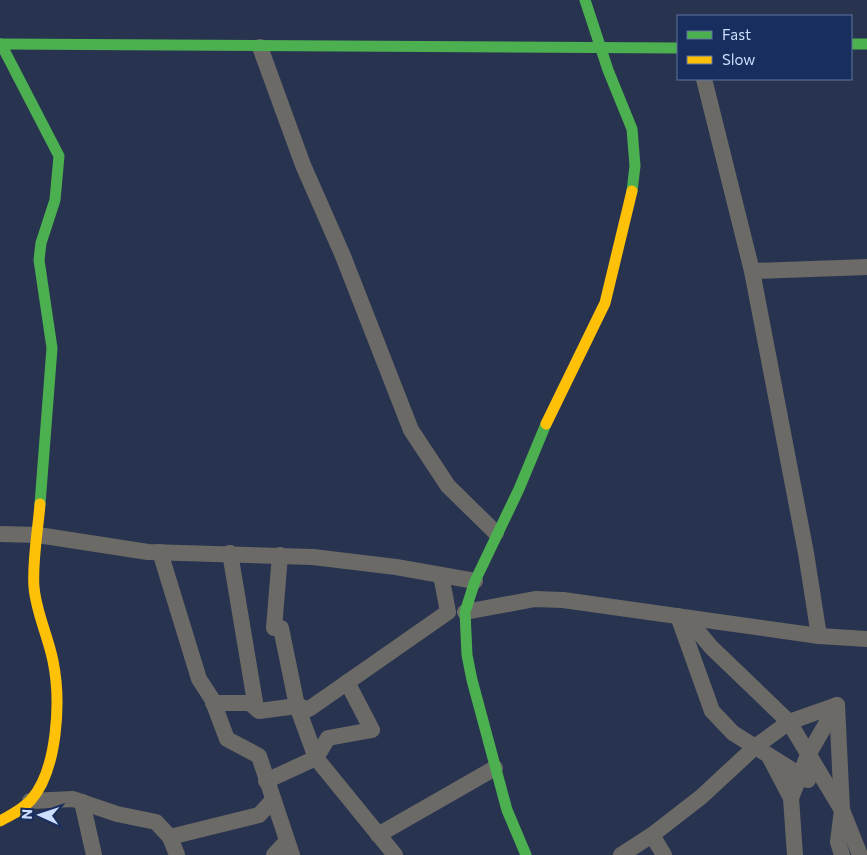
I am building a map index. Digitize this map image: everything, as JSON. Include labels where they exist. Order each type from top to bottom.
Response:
[{"type":"street","points":[[526,855],[507,810],[470,672],[467,655],[466,612],[474,581],[605,303],[630,202],[635,166],[632,129],[600,49],[586,0]]},
{"type":"street","points":[[0,821],[25,806],[39,790],[46,776],[54,742],[56,706],[53,661],[40,618],[34,587],[52,348],[39,260],[41,243],[55,200],[59,156],[1,44],[677,48]]},
{"type":"street","points":[[852,44],[867,44]]},
{"type":"street","points":[[260,47],[303,165],[342,256],[411,430],[448,486],[496,533]]},
{"type":"street","points":[[704,80],[752,271],[806,553],[819,636]]},
{"type":"street","points":[[752,271],[867,267]]},
{"type":"street","points":[[0,534],[38,535],[99,546],[160,552],[313,557],[396,567],[474,581]]},
{"type":"street","points":[[160,552],[199,679],[213,703],[226,739],[259,756],[272,801],[290,848],[274,855]]},
{"type":"street","points":[[230,553],[256,708]]},
{"type":"street","points":[[280,555],[274,628],[281,628],[297,706],[316,758],[395,855]]},
{"type":"street","points":[[213,703],[250,703],[259,711],[297,706],[310,709],[448,612],[441,575]]},
{"type":"street","points":[[466,612],[535,599],[563,600],[819,636],[867,638]]},
{"type":"street","points":[[683,617],[711,647],[789,722],[842,810],[860,855]]},
{"type":"street","points":[[683,617],[712,711],[733,733],[831,794]]},
{"type":"street","points":[[266,781],[316,758],[328,738],[372,730],[347,682]]},
{"type":"street","points":[[622,855],[652,835],[762,752],[789,722],[837,705]]},
{"type":"street","points":[[795,855],[792,798],[808,755],[837,705]]},
{"type":"street","points":[[837,705],[842,810],[838,842],[842,855]]},
{"type":"street","points":[[762,752],[792,798]]},
{"type":"street","points":[[378,835],[495,768]]},
{"type":"street","points":[[30,801],[73,799],[117,814],[156,822],[170,837],[177,855]]},
{"type":"street","points":[[170,837],[259,815],[272,801]]},
{"type":"street","points":[[82,802],[94,855]]},
{"type":"street","points":[[652,835],[664,855]]},
{"type":"traffic: fast","points":[[585,0],[608,70],[632,129],[635,166],[632,191]]},
{"type":"traffic: fast","points":[[0,44],[677,48]]},
{"type":"traffic: fast","points":[[1,44],[59,156],[55,200],[41,243],[39,260],[52,348],[40,504]]},
{"type":"traffic: fast","points":[[852,44],[867,44]]},
{"type":"traffic: fast","points":[[526,855],[507,810],[472,680],[467,655],[465,612],[475,581],[519,489],[546,424]]},
{"type":"traffic: slow","points":[[546,424],[605,303],[632,191]]},
{"type":"traffic: slow","points":[[0,821],[24,807],[40,787],[47,771],[55,734],[57,695],[53,661],[37,606],[34,587],[34,557],[40,504]]}]
